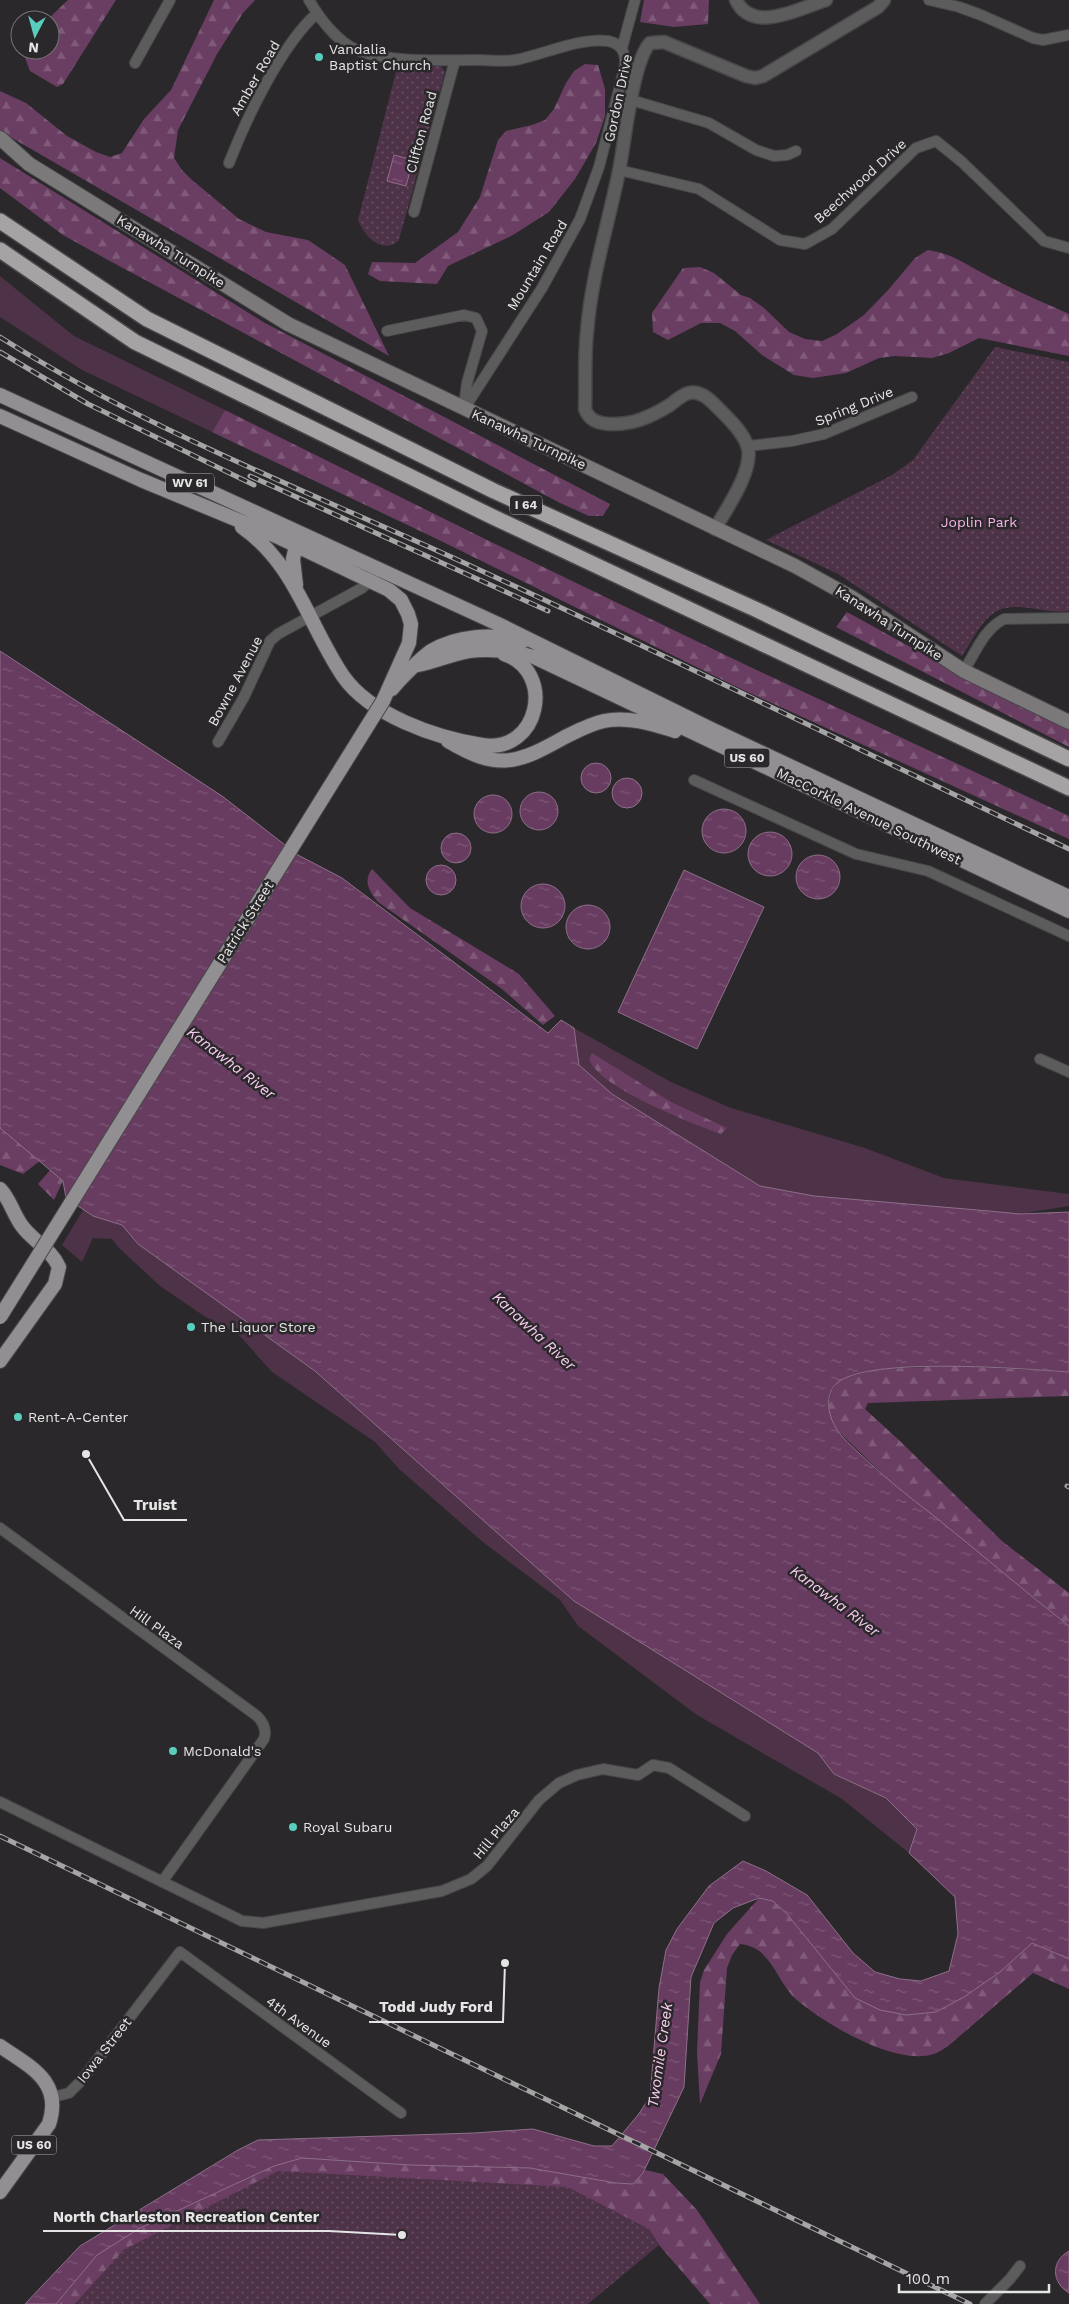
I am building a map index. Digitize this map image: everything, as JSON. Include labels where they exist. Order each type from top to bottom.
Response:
[{"type":"highway","name":"I 64","points":[[0,221],[147,319],[494,491],[763,613],[1069,759]]},
{"type":"highway","name":"I 64","points":[[0,250],[135,342],[492,517],[1069,788]]},
{"type":"main road","name":"Kanawha Turnpike","points":[[0,138],[29,164],[288,324],[464,409],[534,440],[825,582],[964,671],[1069,722]]},
{"type":"main road","name":"WV 61","points":[[0,395],[375,575]]},
{"type":"main road","name":"WV 61","points":[[0,416],[140,480],[297,539]]},
{"type":"main road","points":[[207,506],[252,534],[274,555],[297,588],[333,660],[357,692],[386,713],[435,734],[467,752],[494,760],[520,759],[533,755],[587,726],[619,719],[662,726],[723,746]]},
{"type":"main road","points":[[297,539],[294,559],[297,588]]},
{"type":"main road","points":[[375,575],[507,628],[560,656]]},
{"type":"main road","points":[[375,575],[395,595],[408,614],[411,634],[409,643],[410,664]]},
{"type":"main road","name":"Patrick Street","points":[[0,1317],[383,701],[410,664],[447,644],[481,637],[500,637],[518,641],[560,656]]},
{"type":"main road","points":[[435,734],[483,746],[494,746],[517,738],[528,728],[534,716],[536,702],[533,682],[516,660],[486,649]]},
{"type":"main road","name":"MacCorkle Avenue Southwest","points":[[410,664],[468,651],[486,649],[516,652],[534,657],[1069,911]]},
{"type":"main road","name":"MacCorkle Avenue Southwest","points":[[560,656],[1069,897]]},
{"type":"main road","points":[[0,1189],[5,1194],[21,1226],[54,1257],[59,1267],[55,1284],[0,1361]]},
{"type":"main road","points":[[0,2046],[44,2079],[53,2097]]},
{"type":"main road","name":"US 60","points":[[1,2189],[49,2124],[52,2114],[53,2097]]},
{"type":"street","points":[[135,63],[170,0]]},
{"type":"street","points":[[308,0],[317,14],[336,35],[357,50],[384,57],[513,60],[588,42],[609,41],[622,48]]},
{"type":"street","name":"Mountain Road","points":[[464,409],[542,288],[580,219],[599,167],[621,87],[626,60],[622,48],[635,0]]},
{"type":"street","points":[[736,0],[739,7],[754,17],[771,19],[826,0]]},
{"type":"street","name":"Gordon Drive","points":[[748,446],[734,425],[700,393],[689,393],[652,416],[639,421],[607,424],[592,420],[585,409],[587,332],[596,267],[619,170],[631,100],[641,58],[650,43],[664,42],[755,78],[769,74],[878,7],[884,0]]},
{"type":"street","points":[[929,0],[974,12],[1032,38],[1043,40],[1069,35]]},
{"type":"street","name":"Amber Road","points":[[229,163],[246,119],[287,50],[306,24],[317,14]]},
{"type":"street","name":"Clifton Road","points":[[414,212],[455,60]]},
{"type":"street","points":[[631,100],[709,123],[756,150],[774,156],[787,155],[796,151]]},
{"type":"street","name":"Beechwood Drive","points":[[619,170],[700,189],[780,240],[805,244],[832,229],[916,148],[936,141],[962,162],[1044,241],[1069,248]]},
{"type":"street","points":[[387,331],[464,315],[476,318],[482,331],[467,383],[464,409]]},
{"type":"street","name":"Spring Drive","points":[[748,446],[792,441],[824,434],[912,397]]},
{"type":"street","points":[[716,529],[743,477],[749,460],[748,446]]},
{"type":"street","name":"Bowne Avenue","points":[[218,742],[244,697],[270,642],[286,627],[362,588],[375,575]]},
{"type":"street","points":[[964,671],[986,634],[995,623],[1004,619],[1069,618]]},
{"type":"street","points":[[694,780],[843,849],[869,858],[928,872],[1069,936]]},
{"type":"street","points":[[1040,1059],[1069,1072]]},
{"type":"street","name":"Hill Plaza","points":[[0,1528],[257,1716],[263,1724],[266,1733],[264,1739],[162,1882]]},
{"type":"street","name":"Hill Plaza","points":[[0,1802],[242,1921],[263,1924],[442,1891],[471,1879],[487,1866],[539,1800],[550,1790],[577,1776],[603,1769],[638,1775],[653,1765],[670,1768],[745,1816]]},
{"type":"street","name":"Iowa Street","points":[[53,2097],[69,2093],[80,2081],[180,1952]]},
{"type":"street","name":"4th Avenue","points":[[180,1952],[401,2114]]},
{"type":"street","points":[[985,2304],[1020,2266]]},
{"type":"green space","points":[[68,0],[116,0],[63,84],[57,87],[30,71],[26,60],[60,60],[60,10],[58,10]]},
{"type":"green space","points":[[214,0],[255,0],[243,13],[217,54],[178,130],[174,158],[192,180],[239,219],[266,232],[308,240],[345,265],[389,356],[0,131],[0,91],[26,103],[67,136],[96,152],[110,157],[122,153],[144,119],[171,90]]},
{"type":"green space","points":[[644,0],[709,0],[708,24],[674,27],[640,22]]},
{"type":"green space","points":[[439,64],[445,72],[399,240],[387,246],[381,245],[369,238],[358,220],[397,68]]},
{"type":"green space","points":[[585,64],[598,65],[605,89],[605,116],[596,143],[575,179],[549,212],[513,235],[448,266],[437,284],[380,281],[368,274],[372,262],[415,263],[458,232],[480,197],[498,140],[506,131],[545,120],[554,109],[574,71]]},
{"type":"green space","points":[[0,158],[265,323],[610,504],[603,516],[589,516],[560,503],[63,235],[0,188]]},
{"type":"green space","points":[[928,250],[953,257],[1008,286],[1069,314],[1069,356],[979,338],[949,353],[932,358],[895,356],[879,358],[846,373],[813,378],[794,375],[762,355],[735,331],[720,323],[701,323],[668,340],[653,332],[652,313],[683,268],[700,267],[714,273],[741,295],[750,298],[764,308],[789,332],[805,339],[822,341],[837,334],[864,315],[915,258]]},
{"type":"green space","points":[[0,276],[74,336],[225,410],[212,432],[82,370],[0,317]]},
{"type":"green space","name":"Joplin Park","points":[[995,347],[1069,362],[1069,611],[1059,612],[1017,607],[997,611],[981,626],[962,656],[838,574],[766,540],[892,475],[913,460]]},
{"type":"green space","points":[[225,410],[485,539],[746,665],[1069,816],[1069,839],[741,689],[439,540],[212,432]]},
{"type":"green space","points":[[847,612],[1012,703],[1069,727],[1069,747],[836,627]]},
{"type":"green space","points":[[372,869],[410,908],[519,974],[555,1016],[543,1025],[502,989],[378,902],[368,886],[369,873]]},
{"type":"green space","points":[[574,1028],[671,1082],[731,1108],[865,1148],[944,1178],[1069,1194],[1069,1206],[1020,1214],[814,1196],[760,1186],[612,1094],[579,1065]]},
{"type":"green space","points":[[592,1053],[671,1102],[727,1128],[721,1134],[689,1122],[627,1093],[596,1070],[589,1059]]},
{"type":"green space","points":[[0,1128],[41,1160],[23,1174],[0,1165]]},
{"type":"green space","points":[[51,1169],[63,1181],[54,1200],[38,1184]]},
{"type":"green space","points":[[83,1210],[93,1216],[122,1225],[138,1244],[315,1370],[818,1753],[834,1774],[885,1798],[918,1829],[909,1853],[842,1799],[697,1715],[578,1626],[560,1600],[484,1543],[399,1469],[375,1442],[272,1372],[238,1334],[204,1316],[160,1286],[119,1248],[112,1239],[93,1238],[82,1262],[62,1245]]},
{"type":"green space","points":[[955,1366],[1069,1372],[1069,1396],[868,1403],[865,1409],[1002,1541],[1069,1593],[1069,1626],[895,1486],[837,1430],[830,1416],[828,1406],[831,1392],[843,1378],[879,1369]]},
{"type":"green space","points":[[759,1898],[773,1901],[787,1914],[855,1998],[964,1997],[1000,1972],[1032,1943],[1069,1959],[1069,1989],[1033,1973],[939,2052],[918,2056],[900,2054],[862,2041],[811,2011],[791,1994],[773,1967],[760,1952],[740,1944],[732,1955],[727,1968],[721,2054],[700,2104],[697,2052],[700,1982],[704,1970],[727,1934]]},
{"type":"green space","points":[[302,2158],[410,2165],[530,2168],[616,2183],[633,2184],[645,2170],[663,2174],[697,2210],[760,2304],[710,2304],[659,2245],[649,2229],[125,2249],[75,2304],[56,2304],[97,2255],[140,2228],[274,2166]]},
{"type":"green space","points":[[278,2171],[568,2187],[649,2229],[659,2245],[588,2304],[75,2304],[125,2249]]},
{"type":"water","points":[[394,155],[413,160],[406,186],[387,181]]},
{"type":"water","points":[[0,651],[222,796],[298,855],[342,878],[548,1033],[561,1020],[574,1028],[579,1065],[612,1094],[760,1186],[814,1196],[1020,1214],[1069,1212],[1069,1372],[948,1366],[880,1369],[854,1375],[837,1383],[830,1393],[829,1411],[838,1432],[870,1463],[1069,1626],[1069,1959],[1032,1943],[1000,1972],[964,1997],[936,2012],[906,2015],[880,2010],[855,1998],[787,1914],[773,1901],[759,1898],[733,1908],[714,1923],[691,1977],[684,2087],[643,2173],[633,2184],[616,2183],[530,2168],[410,2165],[302,2158],[274,2166],[140,2228],[97,2255],[56,2304],[25,2304],[80,2246],[238,2150],[258,2140],[474,2133],[533,2129],[594,2146],[612,2146],[638,2115],[650,2097],[659,1988],[666,1950],[677,1929],[709,1886],[743,1861],[766,1871],[807,1895],[853,1953],[875,1972],[900,1979],[921,1981],[949,1971],[958,1934],[955,1897],[909,1853],[917,1829],[886,1798],[834,1774],[818,1753],[574,1601],[315,1371],[138,1244],[122,1225],[93,1216],[66,1198],[63,1181],[0,1128]]},
{"type":"water","points":[[596,763],[602,764],[610,772],[610,784],[602,792],[596,793],[590,792],[582,784],[581,778],[582,772],[590,764]]},
{"type":"water","points":[[627,778],[633,779],[641,787],[641,799],[633,807],[627,808],[621,807],[613,799],[612,793],[613,787],[621,779]]},
{"type":"water","points":[[539,792],[553,797],[558,811],[553,825],[539,830],[525,825],[520,811],[525,797]]},
{"type":"water","points":[[493,795],[507,800],[512,814],[507,828],[493,833],[479,828],[474,814],[479,800]]},
{"type":"water","points":[[720,809],[728,809],[740,815],[746,831],[740,847],[728,853],[720,853],[708,847],[702,835],[702,827],[708,815]]},
{"type":"water","points":[[766,832],[774,832],[786,838],[792,854],[786,870],[774,876],[766,876],[754,870],[748,858],[748,850],[754,838]]},
{"type":"water","points":[[456,833],[462,834],[470,842],[470,854],[462,862],[456,863],[450,862],[442,854],[441,848],[442,842],[450,834]]},
{"type":"water","points":[[814,855],[822,855],[834,861],[840,877],[834,893],[822,899],[814,899],[802,893],[796,881],[796,873],[802,861]]},
{"type":"water","points":[[441,865],[447,866],[455,874],[455,886],[447,894],[441,895],[435,894],[427,886],[426,880],[427,874],[435,866]]},
{"type":"water","points":[[684,870],[764,907],[697,1049],[618,1012]]},
{"type":"water","points":[[539,884],[547,884],[559,890],[565,906],[559,922],[547,928],[539,928],[527,922],[521,910],[521,902],[527,890]]},
{"type":"water","points":[[584,905],[592,905],[604,911],[610,927],[604,943],[592,949],[584,949],[572,943],[566,931],[566,923],[572,911]]},
{"type":"water","points":[[1069,2251],[1069,2293],[1059,2283],[1055,2272],[1059,2260]]},
{"type":"railway","points":[[0,337],[56,371],[172,432],[546,601],[1069,849]]},
{"type":"railway","points":[[0,352],[88,404],[254,485]]},
{"type":"railway","points":[[250,476],[548,611]]},
{"type":"railway","points":[[0,1836],[970,2304]]},
{"type":"place","name":"Vandalia Baptist Church","points":[[319,57]]},
{"type":"place","name":"The Liquor Store","points":[[191,1327]]},
{"type":"place","name":"Rent-A-Center","points":[[18,1417]]},
{"type":"place","name":"Truist","points":[[86,1454]]},
{"type":"place","name":"McDonald's","points":[[173,1751]]},
{"type":"place","name":"Royal Subaru","points":[[293,1827]]},
{"type":"place","name":"Todd Judy Ford","points":[[505,1963]]},
{"type":"place","name":"North Charleston Recreation Center","points":[[402,2235]]},
{"type":"water label","name":"Kanawha River","points":[[231,1063]]},
{"type":"water label","name":"Kanawha River","points":[[534,1331]]},
{"type":"water label","name":"Kanawha River","points":[[835,1601]]},
{"type":"water label","name":"Twomile Creek","points":[[660,2055]]}]
